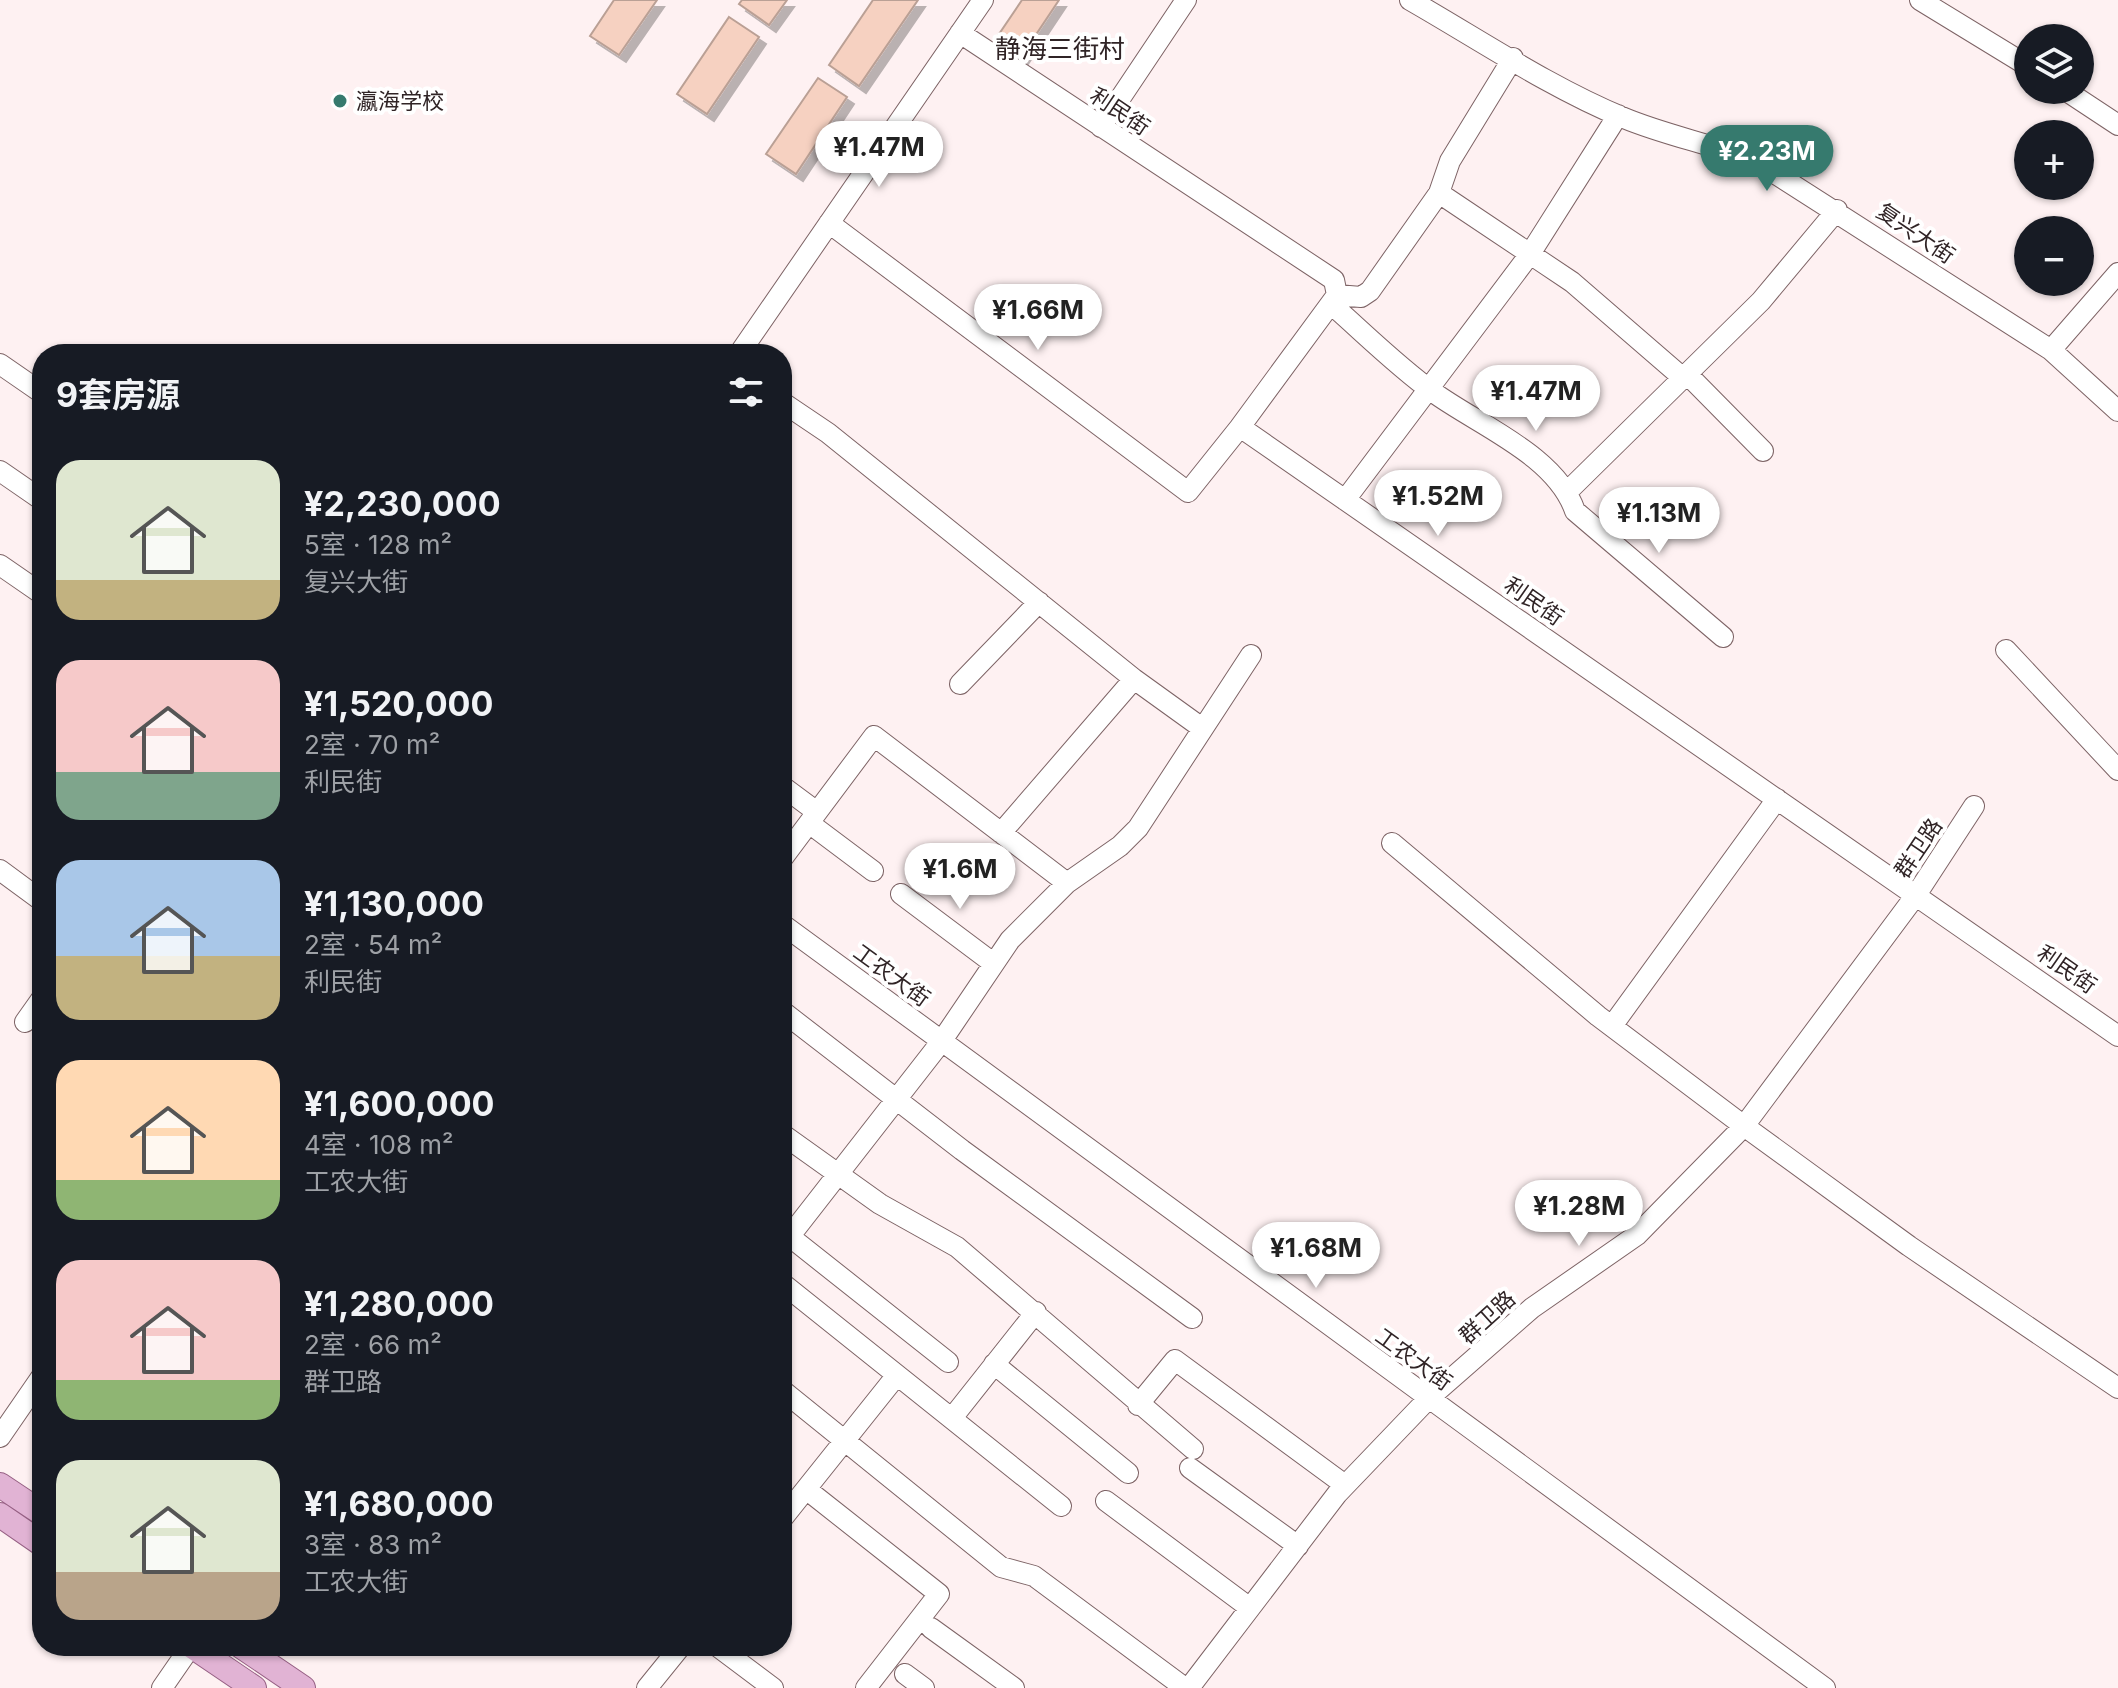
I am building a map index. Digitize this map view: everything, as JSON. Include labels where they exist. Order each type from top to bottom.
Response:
[{"type":"main road","points":[[0,1485],[32,1506]]},
{"type":"main road","points":[[0,1515],[32,1537]]},
{"type":"main road","points":[[207,1656],[254,1688]]},
{"type":"main road","points":[[256,1656],[303,1688]]},
{"type":"street","points":[[746,344],[983,0]]},
{"type":"street","points":[[1101,127],[1186,0]]},
{"type":"street","name":"复兴大街","points":[[1410,0],[1433,6],[1588,102],[1757,162],[1837,210],[2051,350],[2118,411]]},
{"type":"street","points":[[1920,0],[2014,57]]},
{"type":"street","name":"利民街","points":[[960,33],[1334,280],[1334,300],[1430,390],[1475,421],[1506,435],[1568,491],[1575,511],[1723,637]]},
{"type":"street","points":[[829,223],[1188,492],[1334,300],[1361,297],[1370,291],[1439,193],[1450,161],[1513,58]]},
{"type":"street","points":[[2086,104],[2118,125]]},
{"type":"street","points":[[1345,500],[1530,254],[1618,115]]},
{"type":"street","points":[[1439,193],[1572,282],[1685,376],[1763,451]]},
{"type":"street","points":[[1568,491],[1761,301],[1837,210]]},
{"type":"street","points":[[2051,350],[2118,273]]},
{"type":"street","points":[[0,364],[32,386]]},
{"type":"street","points":[[792,409],[828,433],[1134,679],[1202,728]]},
{"type":"street","name":"利民街","points":[[1240,427],[2118,1036]]},
{"type":"street","points":[[0,471],[32,493]]},
{"type":"street","points":[[0,565],[32,587]]},
{"type":"street","points":[[960,684],[1039,602]]},
{"type":"street","points":[[2006,650],[2118,770]]},
{"type":"street","points":[[792,1233],[941,1042],[1010,940],[1067,883],[1120,846],[1138,828],[1251,655]]},
{"type":"street","points":[[1001,833],[1134,679]]},
{"type":"street","points":[[792,846],[874,736],[1067,883]]},
{"type":"street","points":[[792,796],[873,871]]},
{"type":"street","points":[[1612,1026],[1777,799]]},
{"type":"street","name":"群卫路","points":[[1187,1688],[1345,1485],[1428,1399],[1532,1308],[1637,1235],[1744,1126],[1916,895],[1974,806]]},
{"type":"street","points":[[1392,843],[1612,1026],[1744,1126],[1909,1246],[2118,1388]]},
{"type":"street","points":[[0,870],[32,894]]},
{"type":"street","points":[[901,894],[993,963]]},
{"type":"street","name":"工农大街","points":[[792,939],[941,1042],[1825,1688]]},
{"type":"street","points":[[25,1022],[32,1012]]},
{"type":"street","points":[[792,1019],[1192,1318]]},
{"type":"street","points":[[792,1141],[880,1204],[957,1247],[1036,1312],[1192,1459],[1298,1546]]},
{"type":"street","points":[[792,1245],[948,1362]]},
{"type":"street","points":[[792,1291],[1061,1506]]},
{"type":"street","points":[[952,1418],[1036,1312]]},
{"type":"street","points":[[1138,1405],[1175,1360],[1345,1485]]},
{"type":"street","points":[[994,1364],[1128,1473]]},
{"type":"street","points":[[792,1506],[897,1375]]},
{"type":"street","points":[[0,1437],[32,1391]]},
{"type":"street","points":[[792,1398],[1001,1567],[1034,1576],[1187,1688]]},
{"type":"street","points":[[806,1489],[939,1594],[866,1688]]},
{"type":"street","points":[[1106,1501],[1250,1608]]},
{"type":"street","points":[[931,1628],[1014,1688]]},
{"type":"street","points":[[162,1688],[185,1656]]},
{"type":"street","points":[[647,1688],[673,1656]]},
{"type":"street","points":[[730,1656],[773,1688]]},
{"type":"street","points":[[905,1674],[924,1688]]},
{"type":"building","points":[[614,0],[657,0],[619,55],[590,36]]},
{"type":"building","points":[[742,0],[787,0],[769,25],[739,4]]},
{"type":"building","points":[[873,0],[918,0],[859,86],[829,65]]},
{"type":"building","points":[[1022,0],[1059,0],[1021,57],[995,40]]},
{"type":"building","points":[[729,17],[759,37],[707,114],[677,94]]},
{"type":"building","points":[[818,78],[847,97],[796,174],[766,154]]},
{"type":"place","name":"瀛海学校","points":[[340,101]]},
{"type":"district","name":"静海三街村","points":[[1060,48]]}]
